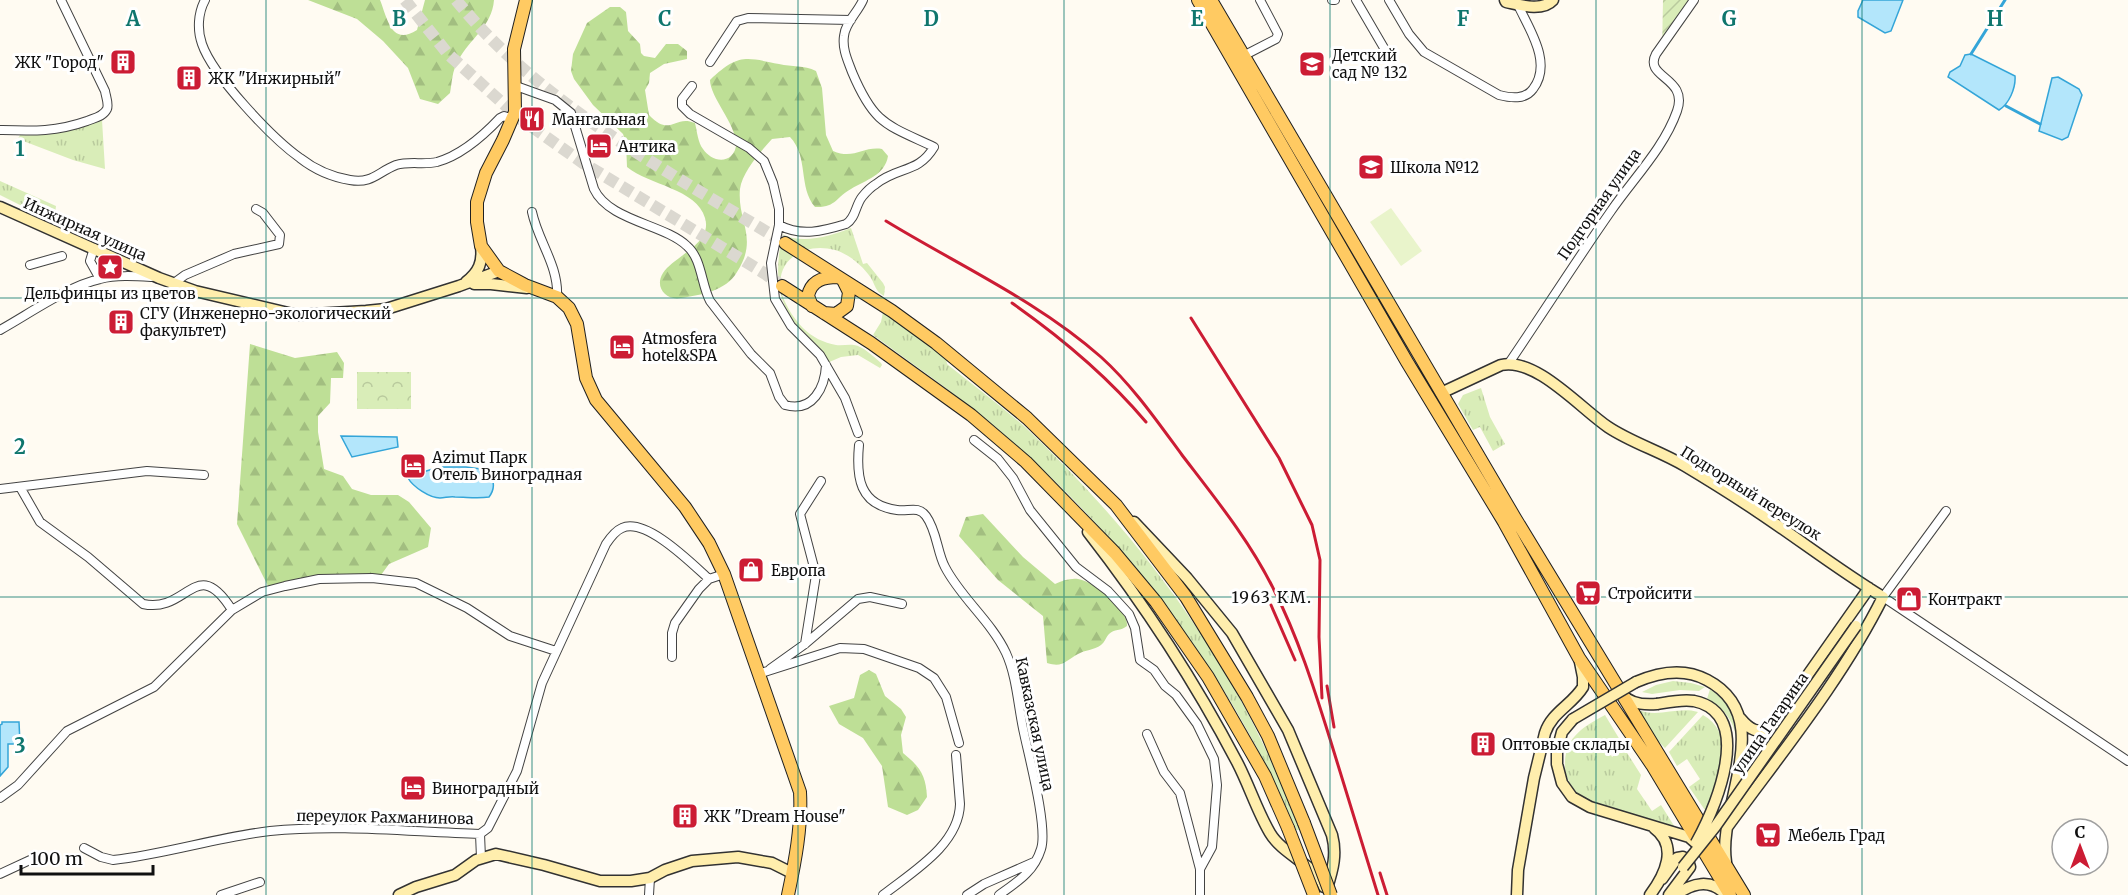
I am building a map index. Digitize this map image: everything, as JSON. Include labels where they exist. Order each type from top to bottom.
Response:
[{"type":"main road","points":[[526,0],[514,49],[516,86],[513,119],[480,188],[477,211],[481,246],[499,271],[525,285],[557,297],[574,314],[586,378],[596,400],[685,507],[709,543],[724,574],[762,673],[800,792],[801,808],[788,895]]},
{"type":"main road","points":[[1198,0],[1395,341],[1504,522],[1579,658],[1652,765],[1728,895]]},
{"type":"main road","points":[[1211,0],[1441,393],[1744,895]]},
{"type":"main road","points":[[785,243],[892,311],[972,371],[1027,418],[1116,505],[1186,597],[1242,688],[1268,736],[1304,823],[1324,894]]},
{"type":"main road","points":[[822,279],[841,279],[850,295],[845,309],[832,315],[816,309],[808,296],[811,286],[822,279]]},
{"type":"main road","points":[[782,286],[872,343],[971,415],[1026,462],[1115,553],[1179,633],[1242,731],[1288,828],[1324,894]]},
{"type":"street","points":[[0,130],[51,131],[103,115],[106,111],[108,105],[105,91],[61,0]]},
{"type":"street","points":[[205,0],[200,15],[200,35],[210,61],[242,102],[288,148],[308,163],[332,176],[351,181],[370,180],[398,165],[437,161],[473,143],[500,118],[504,116],[513,119]]},
{"type":"street","points":[[779,225],[804,233],[846,224],[851,221],[862,197],[876,183],[896,172],[918,165],[934,147],[885,124],[868,107],[845,55],[844,37],[863,0]]},
{"type":"street","points":[[1243,56],[1276,39],[1278,34],[1260,0]]},
{"type":"street","points":[[1356,0],[1383,48]]},
{"type":"street","points":[[1389,0],[1409,34],[1424,52],[1499,95],[1511,98],[1530,93],[1541,73],[1540,55],[1518,5]]},
{"type":"street","points":[[1505,0],[1518,5],[1531,6],[1546,6],[1553,0]]},
{"type":"street","name":"Подгорная улица","points":[[1509,363],[1668,131],[1678,109],[1679,96],[1674,85],[1655,70],[1653,61],[1694,0]]},
{"type":"street","points":[[710,62],[737,21],[748,18],[851,20]]},
{"type":"street","points":[[516,86],[555,100],[571,113],[594,189],[600,200],[629,218],[680,240],[690,248],[697,262],[705,292],[751,354],[770,373],[779,397],[785,405],[795,406],[816,396],[825,380],[826,365]]},
{"type":"street","points":[[692,86],[682,99],[682,106],[690,114],[749,148],[764,160],[773,183],[779,209],[779,225],[771,263],[775,299],[791,326],[820,355],[845,398],[858,434]]},
{"type":"street","name":"Инжирная улица","points":[[0,207],[159,278],[195,291],[297,315],[386,309],[459,286]]},
{"type":"street","points":[[174,283],[185,275],[234,254],[279,244],[280,235],[263,213],[256,209]]},
{"type":"street","points":[[532,212],[549,256],[557,286],[557,297]]},
{"type":"street","points":[[459,286],[479,267],[482,256],[481,246]]},
{"type":"street","points":[[94,248],[90,261],[100,279]]},
{"type":"street","points":[[30,265],[62,256]]},
{"type":"street","points":[[459,286],[499,271]]},
{"type":"street","points":[[0,330],[73,289],[100,279],[132,276],[159,278]]},
{"type":"street","points":[[459,286],[492,284],[538,289]]},
{"type":"street","points":[[1441,393],[1462,381],[1509,363]]},
{"type":"street","name":"Подгорный переулок","points":[[1509,363],[1519,365],[1546,379],[1607,427],[1628,440],[1682,464],[1759,512],[1882,597]]},
{"type":"street","points":[[974,440],[998,459],[1013,478],[1030,510],[1076,567],[1108,591],[1129,614],[1135,628],[1140,660],[1154,670],[1197,724],[1214,759],[1217,785],[1212,847],[1200,869]]},
{"type":"street","name":"Кавказская улица","points":[[859,445],[859,477],[864,492],[875,504],[896,510],[917,510],[923,513],[931,526],[945,567],[984,618],[1006,652],[1040,813],[1042,840],[1041,848],[1027,874],[999,895]]},
{"type":"street","points":[[0,489],[147,471],[204,475]]},
{"type":"street","points":[[805,644],[816,575],[800,514],[821,481]]},
{"type":"street","points":[[20,487],[40,522],[97,564],[144,604],[154,607],[166,605],[197,586],[207,585],[222,595],[232,610]]},
{"type":"street","points":[[1058,494],[1119,572],[1183,668],[1238,763],[1270,834],[1280,847],[1321,879],[1324,894]]},
{"type":"street","points":[[1116,505],[1155,542],[1232,633],[1288,730],[1332,835],[1335,848],[1335,861],[1324,894]]},
{"type":"street","name":"улица Гагарина","points":[[1683,867],[1715,827],[1856,626],[1882,597],[1946,511]]},
{"type":"street","name":"переулок Рахманинова","points":[[84,848],[113,860],[268,831],[294,829],[329,828],[480,834],[488,828],[517,771],[542,683],[606,544],[614,534],[624,526],[632,526],[654,534],[709,579]]},
{"type":"street","points":[[672,657],[672,633],[675,623],[709,579],[724,574]]},
{"type":"street","points":[[0,798],[18,785],[67,731],[154,687],[232,610],[262,592],[319,579],[384,578],[416,584],[467,608],[510,636],[556,651]]},
{"type":"street","points":[[1701,850],[1689,837],[1590,807],[1572,797],[1562,783],[1557,764],[1558,744],[1566,727],[1573,719],[1636,682],[1646,677],[1671,672],[1693,675],[1716,685],[1731,702],[1739,718],[1748,728],[1763,730],[1772,726],[1869,588]]},
{"type":"street","points":[[762,673],[805,644],[858,599],[870,597],[902,604]]},
{"type":"street","points":[[1724,831],[1812,711],[1865,633],[1882,597],[2128,761]]},
{"type":"street","points":[[762,673],[846,647],[864,649],[919,668],[934,678],[946,697],[959,742]]},
{"type":"street","points":[[1517,895],[1518,870],[1534,778],[1545,733],[1557,711],[1583,687],[1584,677],[1579,658]]},
{"type":"street","points":[[1619,691],[1625,698],[1637,703],[1657,704],[1684,701],[1704,704],[1717,714],[1726,734],[1726,759],[1720,790],[1706,826],[1683,867],[1662,895]]},
{"type":"street","points":[[1730,874],[1724,852],[1724,831],[1743,745],[1739,718]]},
{"type":"street","points":[[1147,734],[1164,772],[1180,793],[1200,869],[1200,891]]},
{"type":"street","points":[[883,895],[927,860],[955,828],[960,812],[956,755]]},
{"type":"street","points":[[1651,826],[1658,831],[1668,845],[1668,862],[1662,879]]},
{"type":"street","points":[[480,834],[481,858]]},
{"type":"street","points":[[399,895],[416,887],[455,875],[481,858],[496,854],[600,881],[631,881],[650,878],[670,867],[692,861],[738,857],[772,863],[792,873]]},
{"type":"street","points":[[1650,895],[1677,858],[1683,857],[1688,860],[1690,867],[1669,895]]},
{"type":"street","points":[[0,874],[30,860]]},
{"type":"street","points":[[967,895],[984,884],[1034,862]]},
{"type":"street","points":[[649,895],[650,878]]},
{"type":"street","points":[[221,895],[260,882]]},
{"type":"street","points":[[1676,895],[1689,886],[1705,884],[1718,887],[1728,895]]},
{"type":"green space","points":[[308,0],[380,0],[391,28],[401,35],[417,30],[425,0],[494,0],[485,25],[456,65],[450,93],[438,104],[420,99],[408,68],[383,41],[357,19]]},
{"type":"green space","points":[[1663,0],[1699,0],[1662,54]]},
{"type":"green space","points":[[610,7],[620,7],[626,12],[628,31],[640,44],[641,53],[644,56],[655,58],[666,44],[678,44],[687,51],[687,59],[664,64],[650,73],[649,83],[645,90],[649,115],[663,125],[682,121],[695,123],[701,146],[712,157],[724,160],[731,156],[736,148],[736,139],[710,80],[735,62],[749,59],[816,71],[822,88],[826,135],[833,151],[853,154],[869,149],[882,149],[888,156],[886,163],[874,176],[846,192],[832,204],[815,207],[807,190],[796,145],[790,137],[772,139],[753,162],[741,182],[741,211],[747,239],[743,260],[737,272],[726,284],[712,291],[681,298],[666,295],[660,283],[663,273],[698,242],[706,227],[705,218],[693,200],[627,167],[626,143],[623,134],[593,105],[574,79],[571,71],[573,54],[587,23]]},
{"type":"green space","points":[[102,120],[105,169],[73,160],[18,139],[20,135],[62,132]]},
{"type":"green space","points":[[0,181],[56,206],[54,222],[0,195]]},
{"type":"green space","points":[[1391,208],[1422,251],[1401,266],[1370,222]]},
{"type":"green space","points":[[851,228],[863,264],[867,263],[883,283],[884,296],[855,261],[845,254],[823,248],[801,252],[792,257],[786,264],[780,285],[783,297],[794,318],[810,334],[832,344],[861,347],[881,363],[880,368],[858,355],[841,357],[827,363],[811,339],[790,316],[781,294],[778,271],[782,234],[807,239],[835,234]]},
{"type":"green space","points":[[883,312],[946,357],[947,364],[1025,427],[1098,502],[1133,542],[1165,583],[1224,670],[1272,763],[1300,830],[1296,830],[1270,773],[1209,667],[1174,617],[1136,569],[1053,479],[1007,437],[958,397],[873,335],[881,322]]},
{"type":"green space","points":[[250,344],[295,358],[337,352],[344,363],[343,378],[331,378],[330,403],[318,416],[324,469],[343,476],[352,489],[371,495],[398,495],[409,502],[431,528],[428,547],[389,564],[381,575],[324,578],[270,590],[237,524]]},
{"type":"green space","points":[[357,372],[411,372],[411,409],[357,409]]},
{"type":"green space","points":[[1481,388],[1490,417],[1505,444],[1493,451],[1480,427],[1473,430],[1458,404],[1463,395]]},
{"type":"green space","points":[[983,514],[1023,557],[1055,584],[1069,579],[1078,579],[1093,585],[1110,597],[1123,612],[1127,626],[1111,632],[1098,647],[1081,653],[1064,663],[1057,665],[1047,663],[1043,616],[998,580],[959,536],[966,517]]},
{"type":"green space","points":[[869,670],[876,674],[885,696],[901,709],[906,717],[901,735],[903,753],[918,767],[925,783],[927,797],[918,810],[907,815],[888,807],[882,766],[863,738],[839,724],[829,706],[854,698],[860,675]]},
{"type":"green space","points":[[1673,681],[1705,687],[1699,691],[1680,690],[1652,694],[1642,692],[1656,685]]},
{"type":"green space","points":[[1710,689],[1731,710],[1736,726],[1737,755],[1734,729],[1722,710],[1707,699]]},
{"type":"green space","points":[[1635,709],[1651,713],[1682,710],[1698,712],[1665,748],[1650,733]]},
{"type":"green space","points":[[1605,715],[1623,745],[1609,751],[1612,757],[1624,748],[1641,775],[1637,789],[1652,811],[1661,805],[1676,829],[1586,800],[1570,784],[1565,767],[1569,745],[1584,728]]},
{"type":"green space","points":[[1703,715],[1714,724],[1720,735],[1722,747],[1719,774],[1707,813],[1689,787],[1700,779],[1687,759],[1677,766],[1669,752]]},
{"type":"water","points":[[1863,0],[1903,0],[1891,31],[1885,33],[1858,17]]},
{"type":"water","points":[[1971,54],[2015,76],[2011,95],[1999,110],[1948,77],[1950,72],[1960,66],[1965,55]]},
{"type":"water","points":[[2058,77],[2079,89],[2082,95],[2068,137],[2062,140],[2039,131],[2052,78]]},
{"type":"water","points":[[341,436],[397,437],[398,447],[352,457]]},
{"type":"water","points":[[439,467],[481,469],[491,474],[493,486],[491,494],[489,497],[480,498],[436,498],[418,488],[408,478],[412,473]]},
{"type":"water","points":[[2,722],[19,722],[20,744],[8,744],[8,767],[0,776],[0,725]]},
{"type":"waterway","points":[[1971,54],[2005,0]]},
{"type":"waterway","points":[[2006,106],[2040,124]]},
{"type":"tunnel","points":[[405,0],[448,54],[518,117],[583,163],[781,285]]},
{"type":"tunnel","points":[[456,0],[490,38],[567,105],[653,163],[785,243]]},
{"type":"railway","points":[[886,221],[997,284],[1051,318],[1101,357],[1144,404],[1231,520],[1265,572],[1298,644],[1378,895]]},
{"type":"railway","points":[[1012,303],[1083,358],[1146,422]]},
{"type":"railway","points":[[1191,318],[1279,458],[1312,525],[1320,560],[1319,637],[1322,698]]},
{"type":"railway","points":[[1271,605],[1295,660]]},
{"type":"railway","points":[[1327,686],[1334,727]]},
{"type":"railway","points":[[1380,873],[1387,895]]},
{"type":"place","name":"ЖК \"Город\"","points":[[123,62]]},
{"type":"place","name":"Детский сад № 132","points":[[1312,64]]},
{"type":"place","name":"ЖК \"Инжирный\"","points":[[189,78]]},
{"type":"place","name":"Мангальная","points":[[532,119]]},
{"type":"place","name":"Антика","points":[[599,146]]},
{"type":"place","name":"Школа №12","points":[[1371,167]]},
{"type":"place","name":"Дельфинцы из цветов","points":[[110,267]]},
{"type":"place","name":"СГУ (Инженерно-экологический факультет)","points":[[121,322]]},
{"type":"place","name":"Atmosfera hotel&SPA","points":[[622,347]]},
{"type":"place","name":"Azimut Парк Отель Виноградная","points":[[413,466]]},
{"type":"place","name":"Европа","points":[[751,570]]},
{"type":"place","name":"Стройсити","points":[[1588,593]]},
{"type":"place","name":"Контракт","points":[[1909,599]]},
{"type":"place","name":"Оптовые склады","points":[[1483,744]]},
{"type":"place","name":"Виноградный","points":[[413,788]]},
{"type":"place","name":"ЖК \"Dream House\"","points":[[685,816]]},
{"type":"place","name":"Мебель Град","points":[[1768,835]]},
{"type":"district","name":"1963 КМ.","points":[[1272,597]]}]
